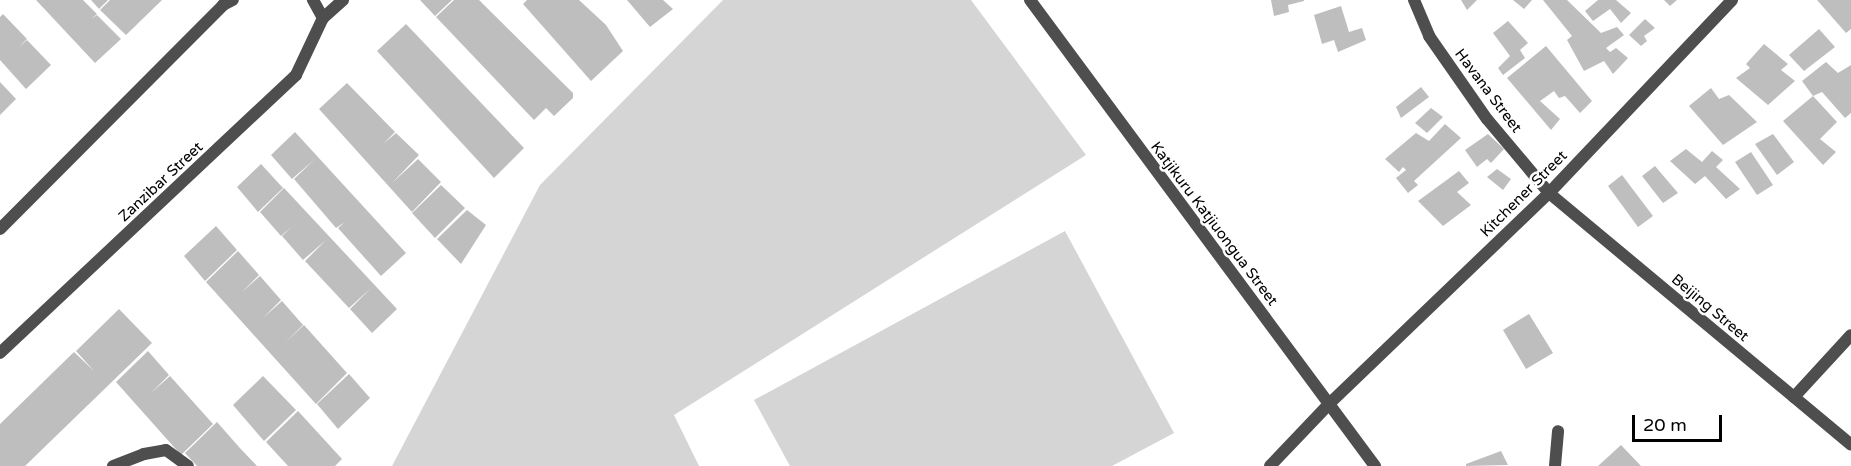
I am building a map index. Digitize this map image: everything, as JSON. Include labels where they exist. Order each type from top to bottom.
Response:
[{"type":"street","points":[[0,229],[223,5],[233,0]]},
{"type":"street","points":[[314,0],[323,18]]},
{"type":"street","name":"Zanzibar Street","points":[[0,353],[296,75],[323,18],[343,0]]},
{"type":"street","name":"Katjikuru Katjiuongua Street","points":[[1030,0],[1375,466]]},
{"type":"street","name":"Havana Street","points":[[1414,0],[1429,36],[1480,110],[1549,193]]},
{"type":"street","name":"Kitchener Street","points":[[1270,466],[1330,403],[1549,193],[1732,0]]},
{"type":"street","name":"Beijing Street","points":[[1549,193],[1851,445]]},
{"type":"street","points":[[1794,397],[1851,335]]},
{"type":"street","points":[[1555,466],[1558,431]]},
{"type":"street","points":[[113,466],[144,454],[166,450],[188,466]]},
{"type":"shaded area","points":[[723,0],[971,0],[1086,155],[674,415],[699,466],[392,466],[540,185]]},
{"type":"shaded area","points":[[1065,231],[1174,433],[1112,466],[790,466],[754,400]]},
{"type":"building","points":[[36,0],[83,0],[97,14],[91,19],[97,15],[121,39],[95,63]]},
{"type":"building","points":[[91,0],[108,0],[99,9]]},
{"type":"building","points":[[110,0],[162,0],[126,35],[100,10]]},
{"type":"building","points":[[420,0],[452,0],[435,16]]},
{"type":"building","points":[[454,0],[479,0],[573,93],[573,98],[554,116],[546,108],[534,120],[436,17]]},
{"type":"building","points":[[527,0],[579,0],[606,25],[623,51],[591,81],[523,4]]},
{"type":"building","points":[[627,0],[663,0],[673,9],[650,27]]},
{"type":"building","points":[[1271,0],[1304,1],[1288,5],[1289,12],[1274,16]]},
{"type":"building","points":[[1461,0],[1477,0],[1467,10]]},
{"type":"building","points":[[1513,0],[1532,0],[1524,9]]},
{"type":"building","points":[[1543,0],[1567,0],[1601,33],[1617,27],[1624,35],[1606,48],[1610,52],[1616,48],[1628,58],[1613,74],[1604,61],[1584,71],[1567,40],[1572,36]]},
{"type":"building","points":[[1598,0],[1616,0],[1631,13],[1621,23],[1610,9],[1593,21],[1585,11]]},
{"type":"building","points":[[1664,0],[1677,0],[1670,6]]},
{"type":"building","points":[[1817,0],[1851,0],[1851,29],[1846,33]]},
{"type":"building","points":[[1341,6],[1349,32],[1362,28],[1366,40],[1338,52],[1334,40],[1322,44],[1314,15]]},
{"type":"building","points":[[3,14],[27,39],[19,47],[27,40],[51,65],[26,89],[0,60],[0,17]]},
{"type":"building","points":[[1645,19],[1655,28],[1644,36],[1647,41],[1641,46],[1629,35]]},
{"type":"building","points":[[1508,21],[1528,43],[1520,50],[1525,58],[1503,75],[1498,68],[1510,56],[1493,33]]},
{"type":"building","points":[[406,24],[524,148],[494,178],[377,51]]},
{"type":"building","points":[[1819,29],[1835,47],[1804,71],[1789,55]]},
{"type":"building","points":[[1764,44],[1788,64],[1781,70],[1795,81],[1768,105],[1736,78],[1750,68],[1746,64]]},
{"type":"building","points":[[1546,46],[1592,101],[1580,113],[1565,96],[1559,98],[1554,91],[1540,101],[1560,119],[1551,130],[1507,78]]},
{"type":"building","points":[[1826,62],[1838,73],[1851,65],[1851,113],[1845,118],[1822,92],[1813,96],[1802,81]]},
{"type":"building","points":[[0,82],[16,99],[0,115]]},
{"type":"building","points":[[347,83],[395,132],[383,144],[396,133],[419,155],[392,183],[418,159],[441,182],[412,212],[319,109]]},
{"type":"building","points":[[1421,87],[1429,97],[1401,118],[1396,107]]},
{"type":"building","points":[[1711,88],[1719,99],[1729,95],[1757,122],[1723,145],[1689,106]]},
{"type":"building","points":[[1813,96],[1837,122],[1820,139],[1836,152],[1823,165],[1783,121]]},
{"type":"building","points":[[1431,108],[1443,117],[1427,133],[1415,123]]},
{"type":"building","points":[[1445,124],[1461,138],[1414,181],[1418,185],[1408,193],[1396,178],[1406,170],[1403,167],[1399,172],[1385,159],[1416,133],[1429,141]]},
{"type":"building","points":[[295,132],[406,253],[381,276],[338,228],[345,222],[336,228],[294,179],[315,159],[292,179],[271,155]]},
{"type":"building","points":[[1488,134],[1504,149],[1491,163],[1487,159],[1477,167],[1465,150]]},
{"type":"building","points":[[1773,134],[1794,162],[1777,175],[1755,144]]},
{"type":"building","points":[[1686,149],[1702,162],[1712,151],[1723,160],[1716,167],[1740,189],[1726,199],[1705,176],[1695,184],[1670,161]]},
{"type":"building","points":[[1751,152],[1773,185],[1757,195],[1735,162]]},
{"type":"building","points":[[261,164],[283,188],[258,212],[237,187]]},
{"type":"building","points":[[1655,166],[1678,193],[1663,203],[1642,176]]},
{"type":"building","points":[[1497,169],[1511,179],[1503,190],[1487,177]]},
{"type":"building","points":[[1459,171],[1469,183],[1457,192],[1471,205],[1443,226],[1418,201]]},
{"type":"building","points":[[1622,175],[1653,216],[1638,227],[1608,186]]},
{"type":"building","points":[[441,185],[465,208],[435,238],[412,213]]},
{"type":"building","points":[[284,188],[397,309],[372,333],[350,309],[371,288],[349,308],[305,261],[326,240],[303,260],[282,236],[291,227],[281,236],[260,212]]},
{"type":"building","points":[[467,210],[486,225],[461,264],[437,239]]},
{"type":"building","points":[[216,226],[237,250],[205,281],[184,256]]},
{"type":"building","points":[[238,251],[259,275],[241,293],[260,276],[281,300],[263,318],[282,301],[303,325],[285,343],[304,325],[347,373],[316,404],[206,282]]},
{"type":"building","points":[[119,309],[152,343],[25,466],[0,466],[0,424],[74,352],[94,371],[76,351]]},
{"type":"building","points":[[1529,314],[1553,353],[1526,369],[1503,330]]},
{"type":"building","points":[[148,351],[169,375],[151,393],[170,376],[213,424],[181,455],[116,382]]},
{"type":"building","points":[[349,374],[370,398],[338,429],[317,404]]},
{"type":"building","points":[[263,376],[296,410],[264,441],[233,405]]},
{"type":"building","points":[[298,411],[342,459],[335,466],[288,466],[266,442]]},
{"type":"building","points":[[217,422],[257,466],[197,466],[185,453]]},
{"type":"building","points":[[1621,445],[1641,466],[1598,466]]},
{"type":"building","points":[[1501,451],[1508,465],[1466,466],[1466,464]]}]
